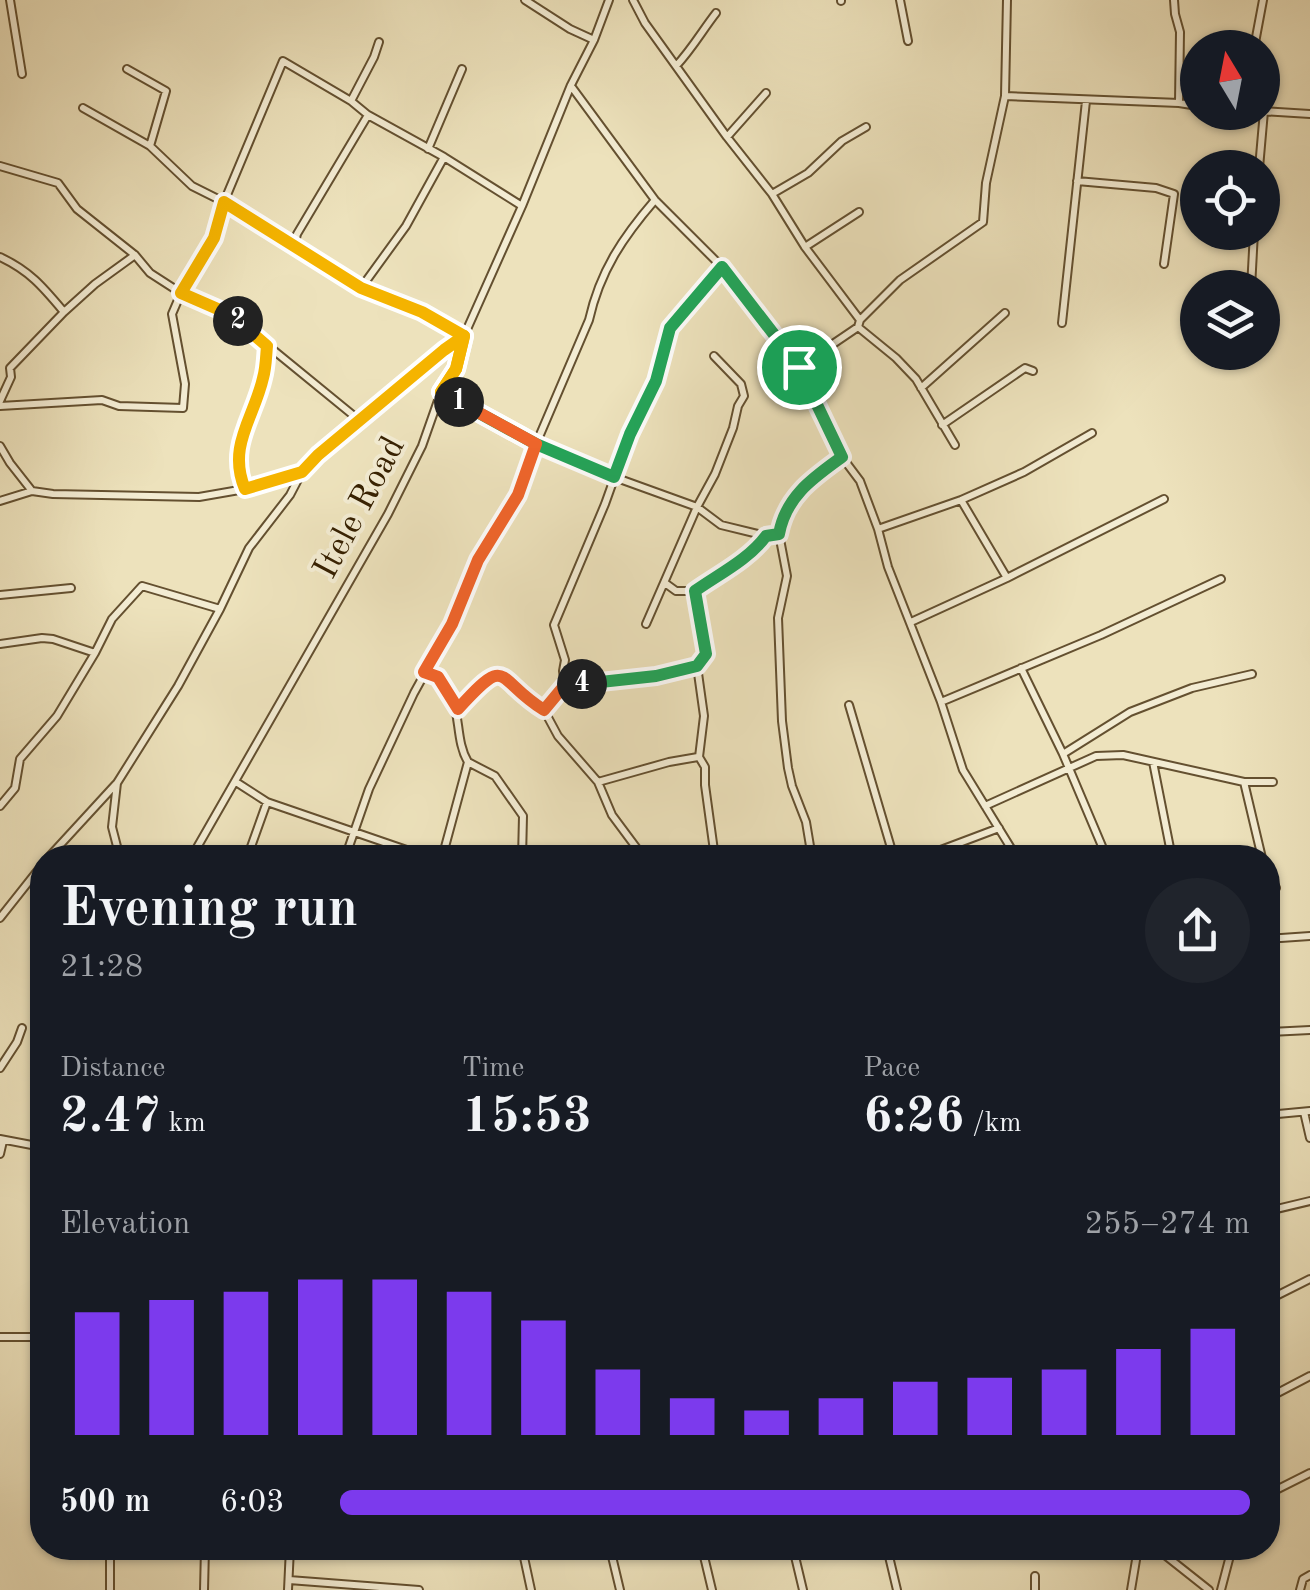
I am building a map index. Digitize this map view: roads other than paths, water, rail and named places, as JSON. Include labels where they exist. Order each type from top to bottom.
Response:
[{"type":"street","points":[[10,0],[22,74]]},
{"type":"street","points":[[526,0],[594,40]]},
{"type":"street","name":"Itele Road","points":[[199,845],[388,514],[422,446],[441,392],[456,369],[464,336],[609,0]]},
{"type":"street","points":[[633,0],[645,23],[772,194],[859,324],[921,388],[954,445]]},
{"type":"street","points":[[900,0],[908,42]]},
{"type":"street","points":[[799,367],[859,324],[900,280],[984,222],[986,183],[1005,96],[1007,0]]},
{"type":"street","points":[[1005,96],[1179,103],[1180,32],[1174,0]]},
{"type":"street","points":[[1257,30],[1263,0]]},
{"type":"street","points":[[676,66],[716,13]]},
{"type":"street","points":[[351,101],[379,42]]},
{"type":"street","points":[[135,255],[64,312],[10,368],[11,377],[1,401],[51,404],[102,400],[119,406],[183,408],[184,384],[172,318],[181,293],[214,238],[224,202],[283,60],[522,206]]},
{"type":"street","points":[[127,68],[166,90],[150,146]]},
{"type":"street","points":[[428,149],[462,70]]},
{"type":"street","points":[[570,86],[655,200],[722,267],[799,367],[842,457],[860,482],[963,770],[1010,845]]},
{"type":"street","points":[[727,138],[766,94]]},
{"type":"street","points":[[1062,323],[1086,101]]},
{"type":"street","points":[[60,845],[117,783],[178,686],[249,548],[290,495],[302,472],[359,420],[464,336],[422,312],[361,288],[192,186],[150,146],[83,108]]},
{"type":"street","points":[[1280,112],[1310,114]]},
{"type":"street","points":[[294,246],[297,234],[368,114]]},
{"type":"street","points":[[772,194],[808,173],[842,141],[866,127]]},
{"type":"street","points":[[361,288],[406,226],[444,157]]},
{"type":"street","points":[[0,166],[54,180],[77,210],[135,255],[150,273],[239,322],[359,420]]},
{"type":"street","points":[[1077,181],[1156,188],[1174,194],[1164,264]]},
{"type":"street","points":[[350,845],[369,789],[424,672],[452,624],[478,560],[518,495],[616,248],[655,200]]},
{"type":"street","points":[[804,247],[859,212]]},
{"type":"street","points":[[280,238],[297,234]]},
{"type":"street","points":[[0,257],[38,280],[64,312]]},
{"type":"street","points":[[544,710],[564,686],[565,660],[554,626],[630,434],[656,381],[670,328],[722,267]]},
{"type":"street","points":[[921,388],[1004,313]]},
{"type":"street","points":[[245,489],[238,472],[240,444],[263,380],[267,346]]},
{"type":"street","points":[[646,624],[715,474],[744,396],[741,384],[714,356]]},
{"type":"street","points":[[942,425],[1024,368],[1034,371]]},
{"type":"street","points":[[441,392],[536,444],[697,507],[721,525],[766,536],[779,534]]},
{"type":"street","points":[[878,530],[1024,472],[1092,433]]},
{"type":"street","points":[[0,446],[32,491]]},
{"type":"street","points":[[810,845],[788,768],[782,721],[778,618],[787,576],[779,534],[783,513],[808,482],[842,457]]},
{"type":"street","points":[[0,501],[32,491],[199,498],[302,472]]},
{"type":"street","points":[[912,622],[1164,499]]},
{"type":"street","points":[[961,500],[1007,578]]},
{"type":"street","points":[[665,584],[676,591],[695,591],[748,555],[766,536]]},
{"type":"street","points":[[941,702],[1101,635],[1221,579]]},
{"type":"street","points":[[0,806],[16,788],[20,759],[57,716],[112,619],[142,586],[220,609]]},
{"type":"street","points":[[0,595],[71,588]]},
{"type":"street","points":[[564,686],[656,676],[697,666],[706,654],[695,591]]},
{"type":"street","points":[[0,644],[54,638],[95,653]]},
{"type":"street","points":[[697,666],[704,716],[699,757],[705,767],[713,845]]},
{"type":"street","points":[[1021,668],[1102,845]]},
{"type":"street","points":[[424,672],[438,677],[458,709],[468,762],[495,776],[524,816],[523,845]]},
{"type":"street","points":[[1063,754],[1130,712],[1192,688],[1252,674]]},
{"type":"street","points":[[458,709],[486,679],[496,675],[508,678],[544,710],[558,736],[598,782],[612,815],[634,845]]},
{"type":"street","points":[[849,705],[894,845]]},
{"type":"street","points":[[985,806],[1096,756],[1123,755],[1244,782],[1273,782]]},
{"type":"street","points":[[598,782],[699,757]]},
{"type":"street","points":[[446,845],[468,762]]},
{"type":"street","points":[[1154,762],[1170,845]]},
{"type":"street","points":[[236,782],[267,802],[394,845]]},
{"type":"street","points":[[1244,782],[1259,845]]},
{"type":"street","points":[[117,783],[112,828],[117,845]]},
{"type":"street","points":[[252,845],[267,802]]},
{"type":"street","points":[[957,845],[999,828]]},
{"type":"street","points":[[0,918],[30,879]]},
{"type":"street","points":[[1280,937],[1310,936]]},
{"type":"street","points":[[0,1068],[22,1028]]},
{"type":"street","points":[[1280,1031],[1310,1030]]},
{"type":"street","points":[[1280,1114],[1307,1112],[1310,1138]]},
{"type":"street","points":[[0,1154],[2,1140],[30,1145]]},
{"type":"street","points":[[1280,1208],[1310,1201]]},
{"type":"street","points":[[1280,1294],[1310,1279]]},
{"type":"street","points":[[0,1337],[30,1336]]},
{"type":"street","points":[[1280,1392],[1310,1376]]},
{"type":"street","points":[[1280,1488],[1310,1473]]},
{"type":"street","points":[[110,1560],[110,1590]]},
{"type":"street","points":[[204,1590],[205,1560]]},
{"type":"street","points":[[288,1590],[289,1560]]},
{"type":"street","points":[[525,1560],[531,1590]]},
{"type":"street","points":[[613,1560],[620,1590]]},
{"type":"street","points":[[705,1560],[712,1590]]},
{"type":"street","points":[[796,1560],[803,1590]]},
{"type":"street","points":[[890,1560],[896,1590]]},
{"type":"street","points":[[1130,1590],[1136,1560]]},
{"type":"street","points":[[1171,1560],[1210,1590]]},
{"type":"street","points":[[1221,1590],[1229,1560]]},
{"type":"street","points":[[1300,1590],[1303,1579],[1310,1575]]},
{"type":"street","points":[[1035,1576],[1035,1590]]},
{"type":"street","points":[[288,1580],[420,1590]]}]
